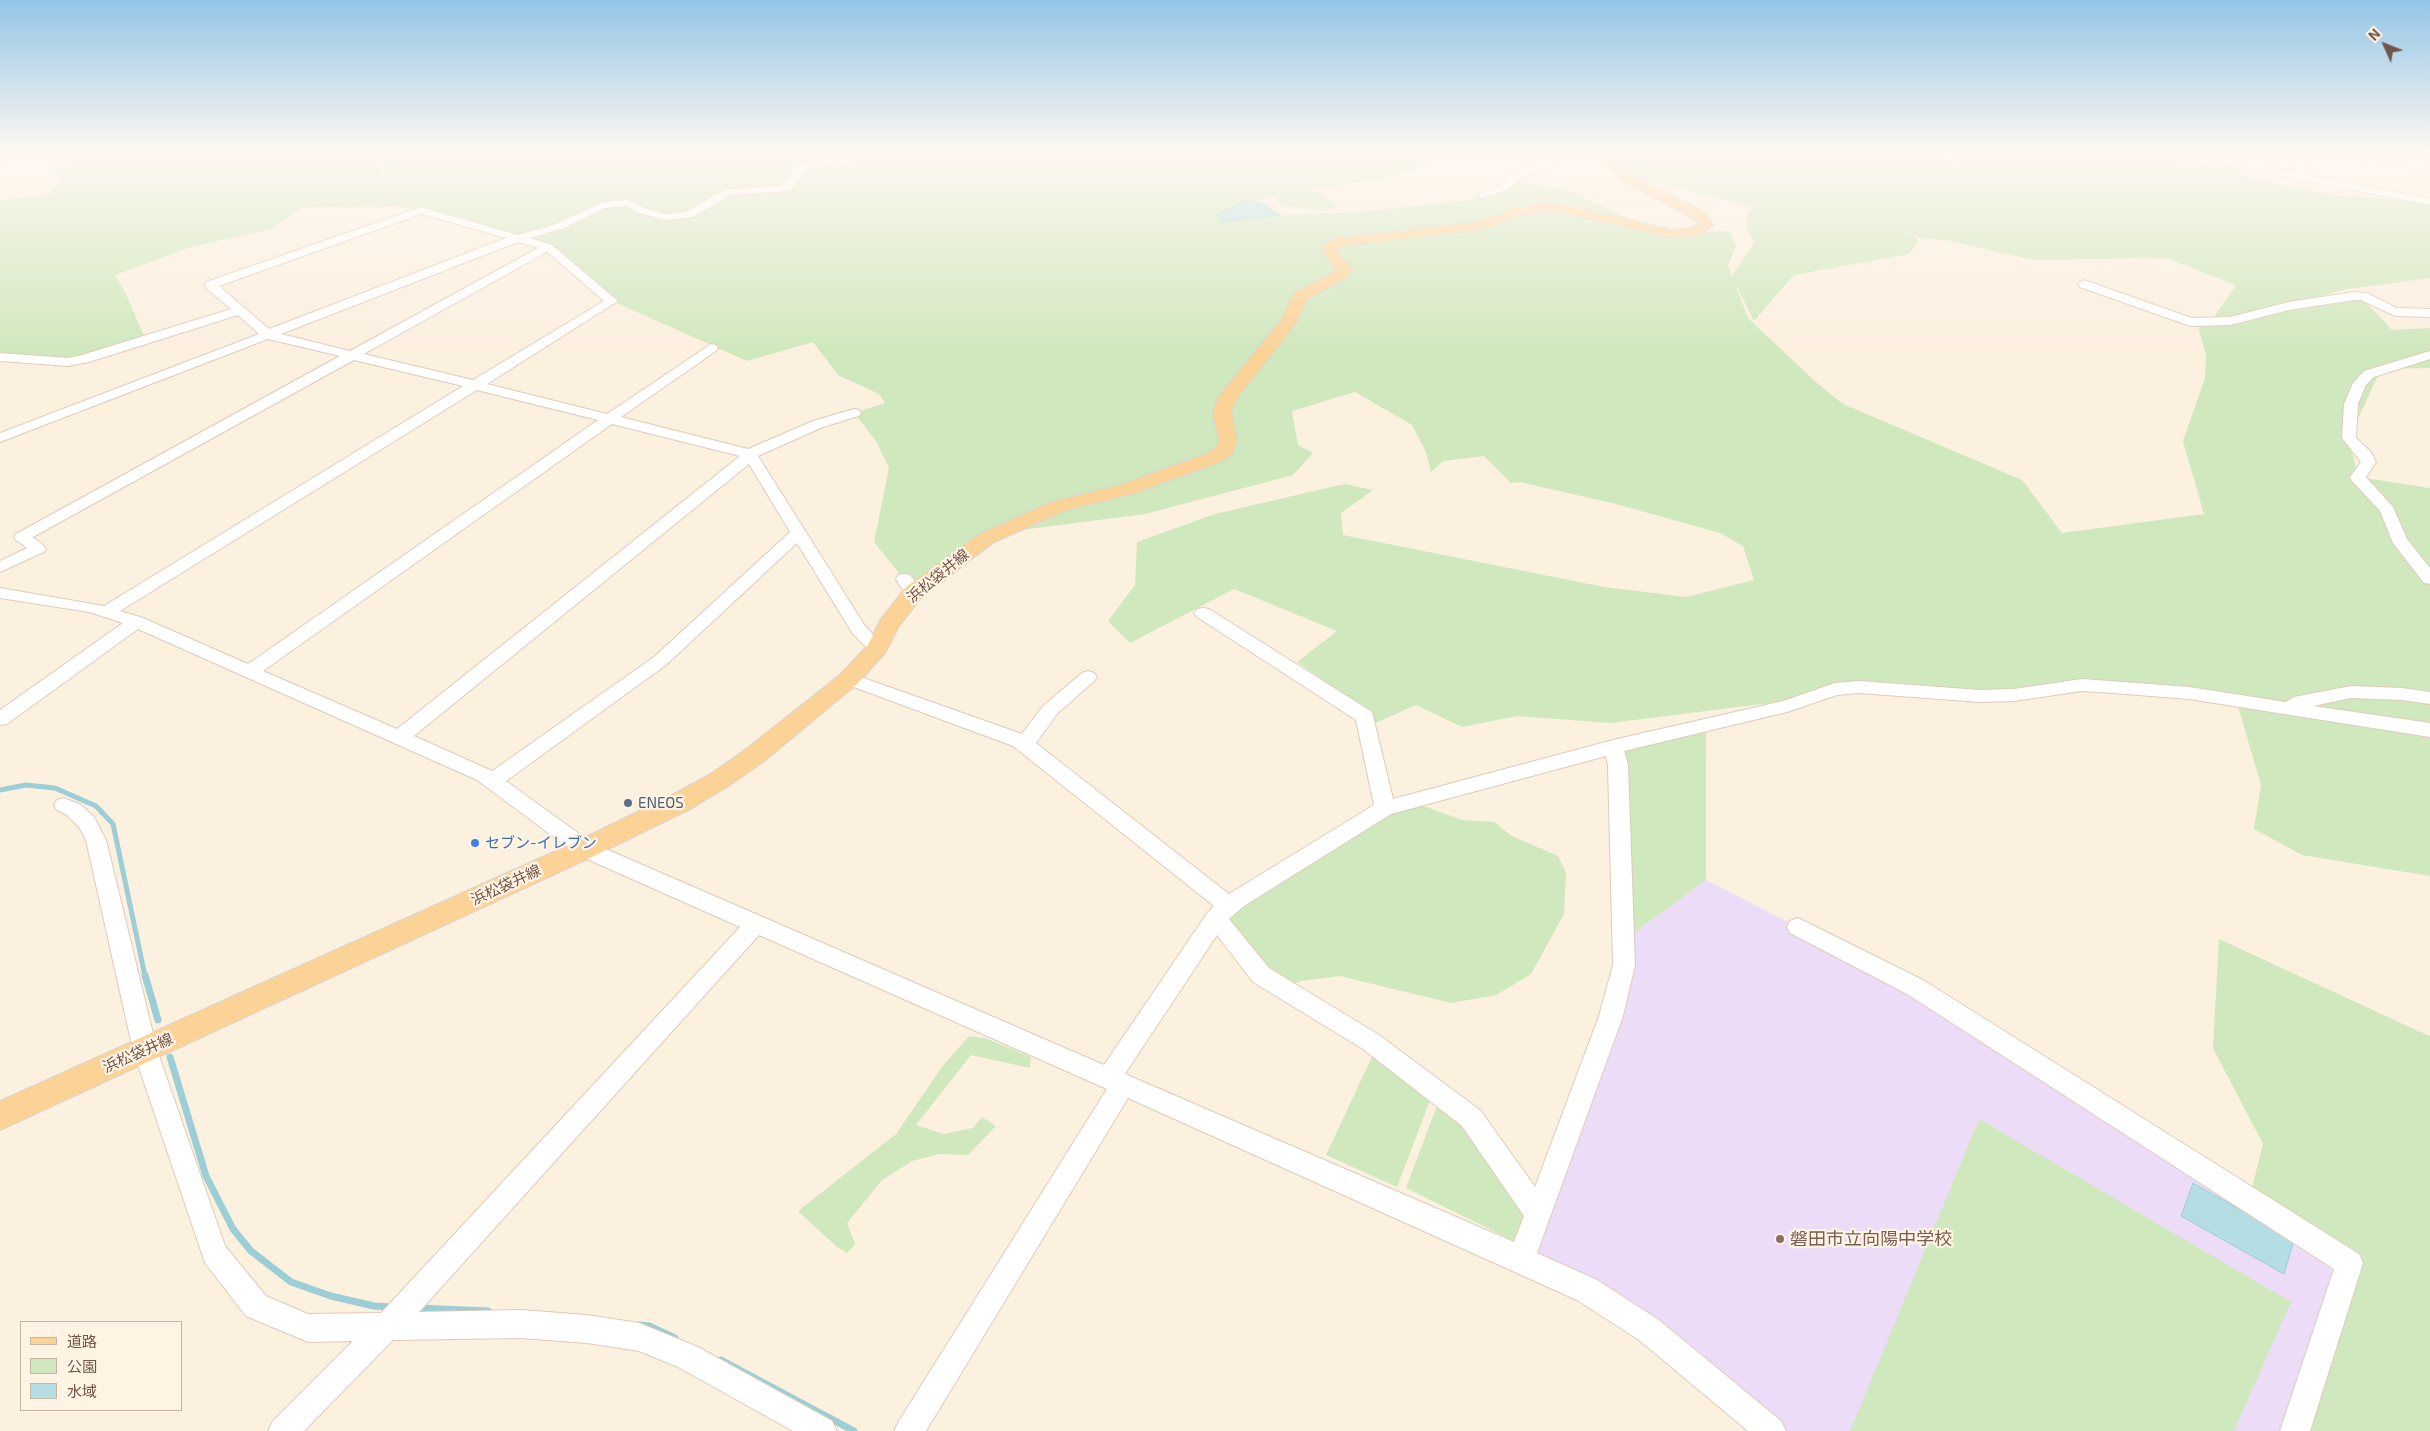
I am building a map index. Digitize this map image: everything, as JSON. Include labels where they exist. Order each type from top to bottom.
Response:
[{"type":"main road","name":"浜松袋井線","points":[[0,1116],[585,849],[683,801],[718,781],[754,756],[849,679],[877,648],[909,586],[986,538],[1059,506],[1105,495],[1168,475],[1207,461],[1224,451],[1228,442],[1222,412],[1227,398],[1290,320],[1300,296],[1341,275],[1344,270],[1329,250],[1330,246],[1338,242],[1479,226],[1499,219]]},
{"type":"main road","name":"浜松袋井線","points":[[1607,219],[1673,234],[1694,232],[1706,226],[1702,219]]},
{"type":"street","points":[[396,219],[210,285],[268,335],[750,454],[859,630],[877,648]]},
{"type":"street","points":[[108,611],[612,301],[548,247],[451,219]]},
{"type":"street","points":[[0,438],[518,238],[560,226],[576,219]]},
{"type":"street","points":[[0,567],[38,549],[22,537],[548,247]]},
{"type":"street","points":[[2084,284],[2190,322],[2210,323],[2230,320],[2289,306],[2354,296],[2363,296],[2395,312],[2430,313]]},
{"type":"street","points":[[0,357],[68,362],[84,359],[239,311]]},
{"type":"street","points":[[249,672],[711,348]]},
{"type":"street","points":[[2430,355],[2369,374],[2360,383],[2351,404],[2349,438],[2366,455],[2369,462],[2358,477],[2360,481],[2387,510],[2399,540],[2430,579]]},
{"type":"street","points":[[399,738],[750,454],[818,424],[854,413]]},
{"type":"street","points":[[492,781],[660,661],[799,533]]},
{"type":"street","points":[[0,592],[91,607],[137,622],[484,776],[585,849],[1521,1259],[1587,1290],[1650,1330],[1771,1431]]},
{"type":"street","points":[[1203,613],[1364,717],[1385,808]]},
{"type":"street","points":[[0,719],[137,622]]},
{"type":"street","points":[[1024,745],[1050,710],[1088,677]]},
{"type":"street","points":[[849,679],[1014,739],[1024,745],[1222,912],[1260,975],[1371,1042],[1471,1118],[1538,1214]]},
{"type":"street","points":[[909,1431],[1116,1082],[1222,912],[1385,808],[1613,747],[1787,706],[1835,689],[1859,687],[1980,696],[2014,695],[2082,685],[2189,693],[2281,705],[2430,730]]},
{"type":"street","points":[[2281,705],[2351,692],[2402,694],[2430,698]]},
{"type":"street","points":[[1521,1259],[1611,1016],[1624,965],[1618,765],[1613,747]]},
{"type":"street","points":[[64,805],[74,810],[87,822],[96,840],[145,1050],[214,1254],[256,1306],[308,1328],[521,1324],[586,1329],[639,1336],[688,1358],[822,1431]]},
{"type":"street","points":[[283,1431],[386,1328],[756,924]]},
{"type":"street","points":[[1798,927],[1915,987],[2348,1263],[2294,1431]]},
{"type":"shaded area","points":[[1706,880],[1798,927],[2349,1263],[2294,1431],[1769,1431],[1639,1324],[1521,1259],[1623,941]]},
{"type":"green space","points":[[0,219],[286,219],[271,229],[191,247],[115,275],[125,292],[145,338],[68,362],[0,357]]},
{"type":"green space","points":[[451,219],[1219,219],[1222,222],[1249,219],[1630,219],[1661,233],[1730,231],[1736,246],[1728,266],[1732,276],[1754,243],[1747,228],[1746,219],[2430,219],[2430,278],[2348,289],[2233,318],[2360,296],[2392,330],[2430,328],[2430,368],[2381,369],[2349,438],[2358,477],[2430,488],[2430,876],[2302,855],[2254,829],[2261,785],[2236,699],[2076,686],[2001,696],[1890,688],[1610,723],[1517,716],[1462,727],[1416,705],[1375,723],[1346,696],[1297,662],[1337,631],[1234,589],[1130,643],[1108,621],[1135,585],[1137,542],[1215,514],[1344,484],[1373,490],[1341,513],[1343,535],[1604,587],[1686,597],[1754,580],[1743,546],[1720,533],[1616,504],[1520,482],[1511,483],[1484,456],[1443,461],[1431,472],[1426,452],[1412,425],[1355,392],[1292,411],[1298,445],[1313,453],[1293,475],[1145,514],[998,533],[914,592],[874,542],[889,468],[876,441],[854,413],[885,403],[879,394],[838,375],[813,342],[747,361],[612,301],[578,273],[534,243]],"holes":[[[1907,232],[1921,238],[1951,241],[2033,260],[2166,258],[2236,285],[2210,323],[2197,322],[2206,355],[2205,378],[2183,441],[2204,514],[2062,533],[2022,480],[1843,404],[1818,384],[1748,318],[1735,283],[1754,321],[1794,275],[1909,254],[1919,240]]]},
{"type":"green space","points":[[1706,724],[1706,880],[1623,941],[1613,747]]},
{"type":"green space","points":[[1410,801],[1462,820],[1494,822],[1512,836],[1558,856],[1566,873],[1564,914],[1531,974],[1496,995],[1451,1003],[1340,976],[1301,981],[1282,989],[1216,918]]},
{"type":"green space","points":[[2219,939],[2429,1036],[2430,1034],[2430,1431],[2308,1431],[2346,1270],[2249,1200],[2263,1144],[2213,1048]]},
{"type":"green space","points":[[969,1036],[985,1038],[1031,1057],[1030,1068],[971,1055],[916,1125],[944,1134],[973,1128],[982,1117],[996,1126],[968,1155],[939,1154],[912,1161],[882,1180],[847,1223],[855,1244],[847,1253],[837,1247],[798,1211],[896,1134],[942,1067]]},
{"type":"green space","points":[[1377,1046],[1434,1090],[1397,1187],[1326,1155]]},
{"type":"green space","points":[[1441,1095],[1538,1214],[1526,1247],[1406,1188]]},
{"type":"green space","points":[[1979,1119],[2291,1302],[2234,1431],[1850,1431]]},
{"type":"water","points":[[1220,219],[1249,219],[1222,222]]},
{"type":"water","points":[[2193,1183],[2294,1240],[2284,1274],[2181,1216]]},
{"type":"waterway","points":[[0,790],[26,785],[55,788],[96,806],[113,824],[145,976]]},
{"type":"waterway","points":[[145,975],[158,1020]]},
{"type":"waterway","points":[[170,1057],[206,1176],[233,1229],[251,1251],[291,1282],[331,1296],[374,1306],[393,1307]]},
{"type":"waterway","points":[[417,1308],[488,1311]]},
{"type":"waterway","points":[[639,1325],[649,1326],[675,1338]]},
{"type":"waterway","points":[[721,1360],[854,1431]]},
{"type":"place","name":"ENEOS","points":[[628,803]]},
{"type":"place","name":"セブン-イレブン","points":[[475,843]]},
{"type":"place","name":"磐田市立向陽中学校","points":[[1780,1239]]}]
